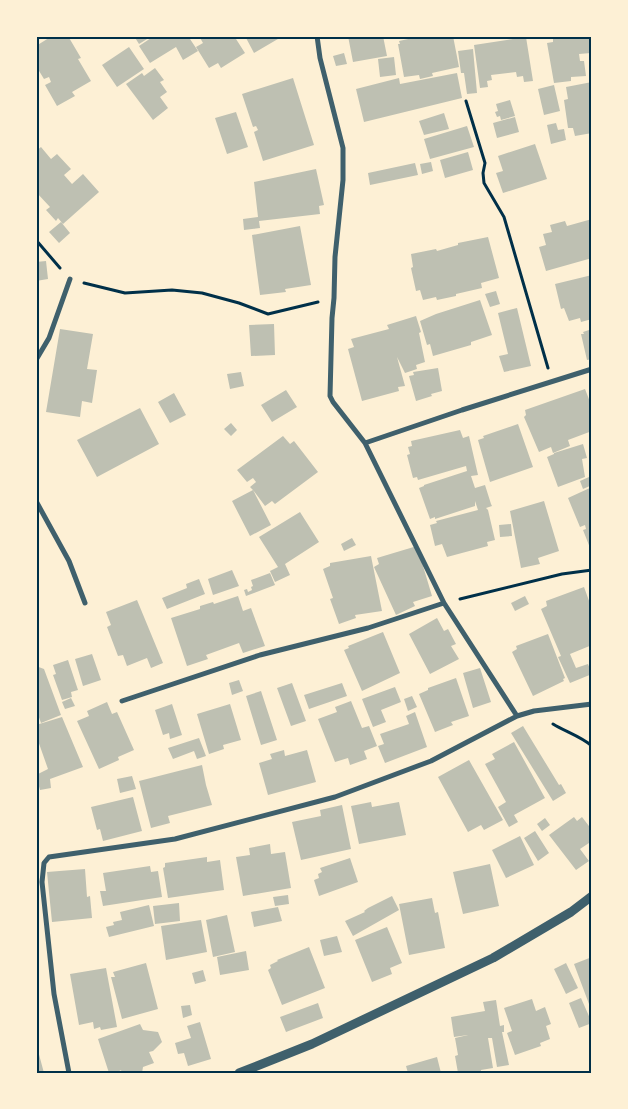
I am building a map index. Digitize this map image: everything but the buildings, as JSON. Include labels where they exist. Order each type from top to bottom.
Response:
[{"type":"street","points":[[317,36],[320,58],[343,148],[343,180],[335,257],[330,396],[365,443],[444,603],[517,716]]},
{"type":"street","points":[[36,360],[49,338],[70,279]]},
{"type":"street","points":[[365,443],[592,369]]},
{"type":"street","points":[[36,501],[69,560],[85,603]]},
{"type":"street","points":[[122,701],[260,655],[368,628],[444,603]]},
{"type":"street","points":[[69,1073],[54,994],[43,892],[44,863],[48,857],[175,839],[335,797],[431,761],[517,716],[534,711],[592,704]]},
{"type":"street","points":[[239,1073],[312,1044],[493,958],[571,912],[592,896]]},
{"type":"path","points":[[466,102],[485,160],[484,183],[504,217],[552,382]]},
{"type":"path","points":[[36,240],[70,279],[125,293],[172,290],[202,292],[268,314],[334,298]]},
{"type":"path","points":[[444,603],[562,574],[592,570]]},
{"type":"path","points":[[534,711],[592,746]]}]
